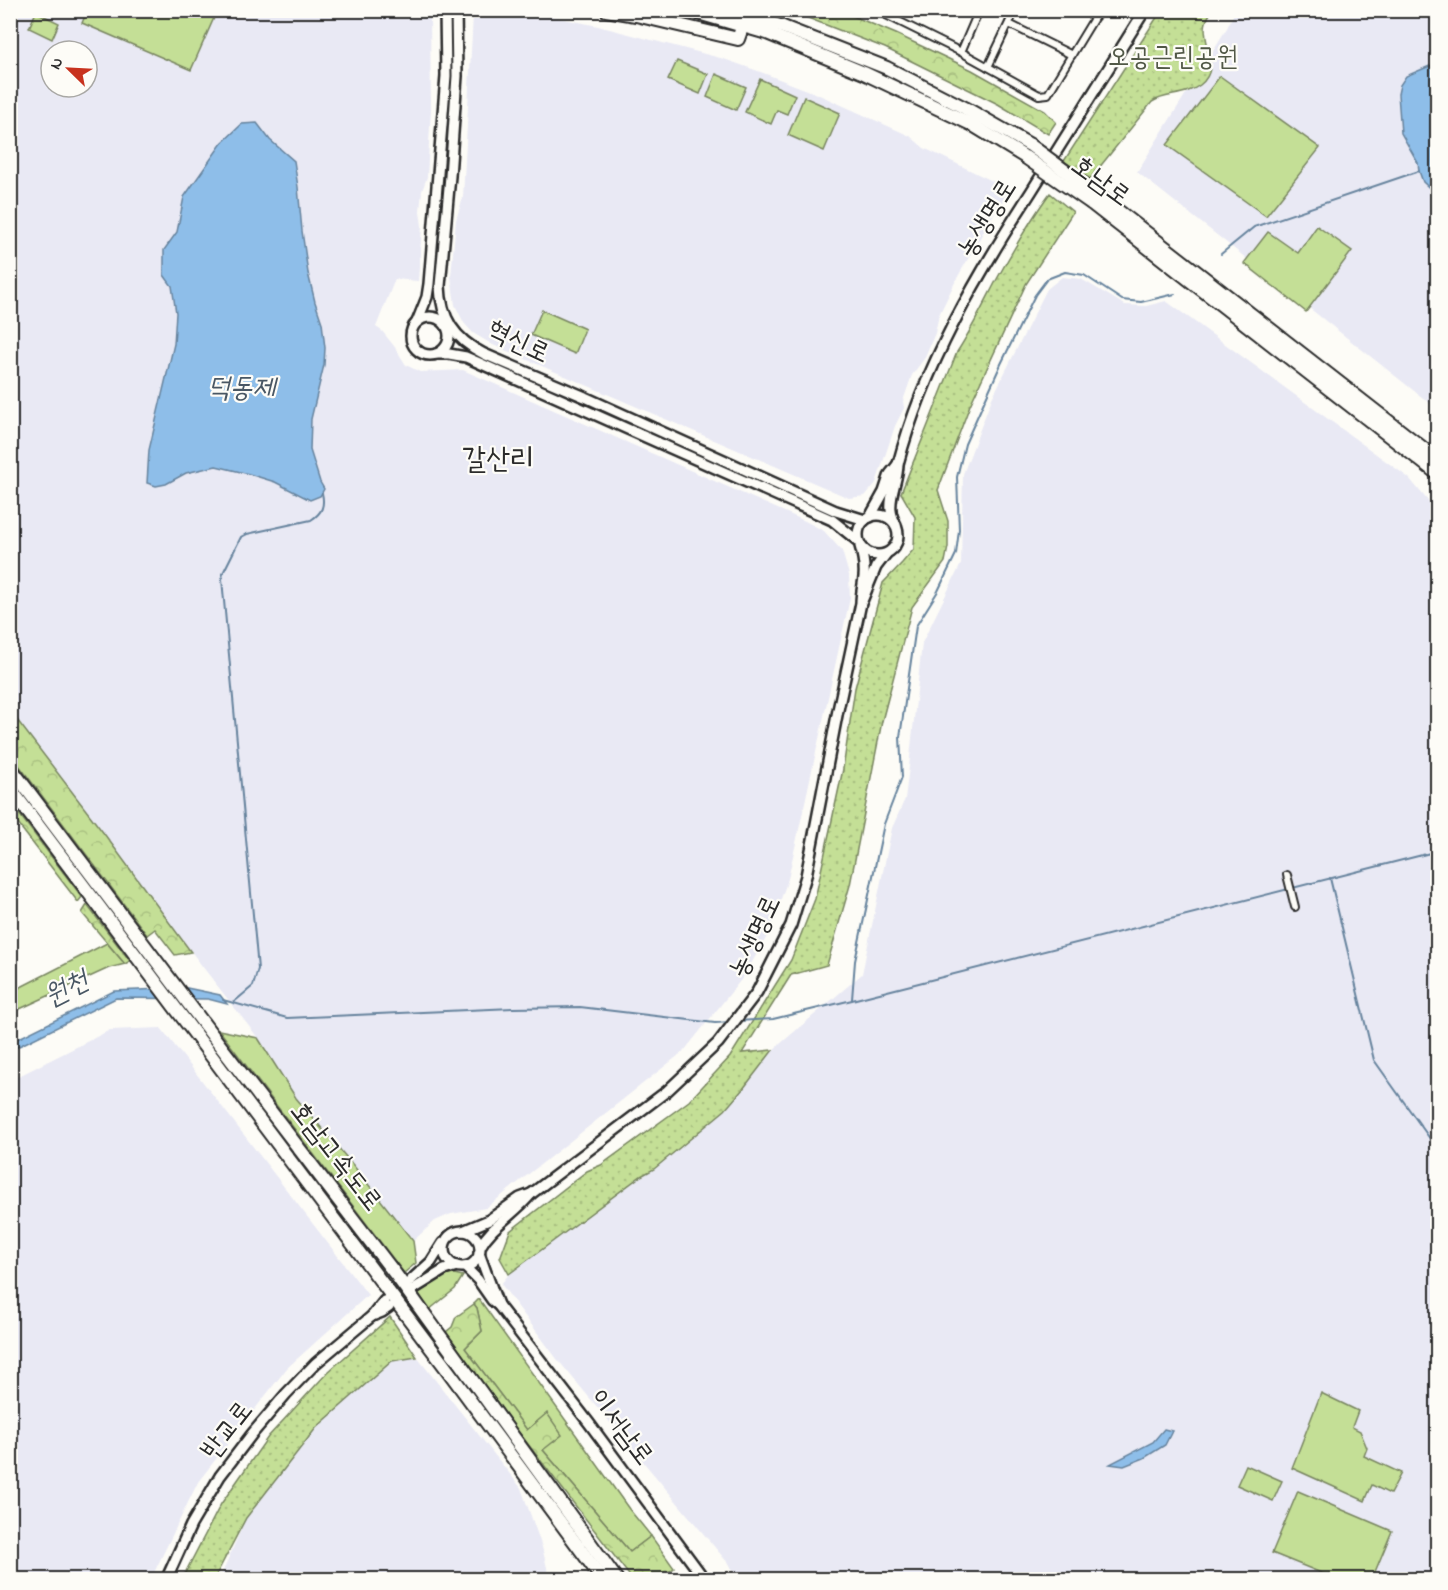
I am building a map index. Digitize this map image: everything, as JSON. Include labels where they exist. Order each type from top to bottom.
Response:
[{"type":"highway","points":[[606,10],[738,39],[743,25]]},
{"type":"highway","name":"호남로","points":[[687,10],[767,33],[885,83],[1028,151]]},
{"type":"highway","name":"호남로","points":[[730,10],[783,27],[887,68],[965,108],[1028,151],[1287,341],[1437,460]]},
{"type":"highway","name":"호남로","points":[[1095,200],[1437,474]]},
{"type":"highway","points":[[1388,434],[1437,485]]},
{"type":"highway","name":"호남고속도로","points":[[10,767],[396,1275],[617,1580]]},
{"type":"highway","name":"호남고속도로","points":[[10,788],[603,1580]]},
{"type":"main road","name":"혁신로","points":[[445,10],[446,76],[429,284],[427,297],[411,335],[415,347],[425,354],[466,357],[832,520],[859,543]]},
{"type":"main road","points":[[447,324],[440,298],[440,286],[451,169],[456,76],[456,10]]},
{"type":"main road","name":"농생명로","points":[[531,1194],[520,1198],[489,1220],[463,1231],[453,1232],[412,1284],[444,1270],[472,1264],[492,1229],[523,1204],[531,1194],[667,1091],[718,1043],[757,992],[791,926],[806,876],[861,603],[864,560],[858,530],[884,492],[897,464],[918,399],[970,291],[1145,10]]},
{"type":"main road","points":[[417,322],[431,317],[447,324]]},
{"type":"main road","name":"혁신로","points":[[436,354],[442,351],[449,341],[447,324]]},
{"type":"main road","name":"혁신로","points":[[447,324],[471,347],[484,354],[585,397],[836,511],[867,518]]},
{"type":"main road","name":"농생명로","points":[[861,603],[876,567],[886,554],[892,551],[898,539],[891,510],[892,492],[898,476],[897,464]]},
{"type":"main road","points":[[867,518],[877,515],[887,517],[896,525]]},
{"type":"main road","points":[[859,543],[867,553],[879,556],[886,554]]},
{"type":"main road","points":[[463,1231],[472,1233],[480,1250]]},
{"type":"main road","points":[[445,1241],[444,1254],[450,1263],[461,1266]]},
{"type":"main road","name":"이서남로","points":[[480,1250],[498,1305]]},
{"type":"main road","name":"이서남로","points":[[461,1266],[478,1280],[498,1305],[705,1580]]},
{"type":"main road","name":"반교로","points":[[166,1580],[191,1525],[220,1476],[245,1442],[316,1363],[372,1316],[382,1312],[386,1304]]},
{"type":"street","points":[[876,10],[961,52],[1039,95],[1048,94],[1097,13],[1084,10]]},
{"type":"street","points":[[961,52],[979,10]]},
{"type":"street","points":[[988,67],[1015,10]]},
{"type":"street","points":[[1009,24],[1072,55]]},
{"type":"street","points":[[1287,874],[1295,907]]},
{"type":"shaded area","points":[[521,10],[598,26],[724,59],[758,71],[815,93],[910,136],[924,148],[1011,190],[997,208],[939,315],[935,333],[924,359],[912,375],[903,401],[904,408],[895,426],[876,483],[865,496],[849,498],[493,345],[473,333],[464,323],[455,305],[451,276],[456,220],[463,197],[473,15],[474,11]]},
{"type":"shaded area","points":[[11,11],[430,11],[431,110],[427,177],[422,191],[420,211],[422,226],[418,281],[395,279],[376,327],[394,346],[406,365],[420,372],[463,370],[805,521],[824,531],[842,551],[849,575],[850,598],[788,879],[769,933],[744,976],[684,1051],[486,1208],[451,1214],[435,1221],[413,1241],[296,1098],[258,1038],[11,712]]},
{"type":"shaded area","points":[[1235,11],[1437,11],[1437,409],[1137,172],[1227,28]]},
{"type":"shaded area","points":[[1062,277],[1081,279],[1125,305],[1146,306],[1166,301],[1409,478],[1438,513],[1437,1579],[738,1579],[728,1563],[557,1359],[501,1284],[509,1274],[641,1176],[654,1169],[725,1110],[773,1050],[862,974],[892,828],[905,799],[922,643],[961,564],[963,474],[992,398],[1047,289]]},
{"type":"shaded area","points":[[161,1028],[368,1295],[287,1368],[198,1482],[151,1579],[11,1579],[11,1080],[110,1030]]},
{"type":"shaded area","points":[[417,1357],[521,1488],[542,1547],[548,1572],[556,1579],[219,1580],[246,1518],[316,1428],[392,1361]]},
{"type":"green space","points":[[87,10],[217,11],[191,70],[82,23]]},
{"type":"green space","points":[[790,11],[841,11],[972,70],[1045,111],[1056,122],[1048,134],[998,104],[885,48]]},
{"type":"green space","name":"오공근린공원","points":[[1161,11],[1212,11],[1205,28],[1210,58],[1209,72],[1206,79],[1194,89],[1152,102],[1090,179],[1064,161]]},
{"type":"green space","points":[[36,12],[59,23],[52,39],[29,28]]},
{"type":"green space","points":[[677,61],[708,74],[700,94],[668,80]]},
{"type":"green space","points":[[716,74],[746,87],[736,110],[707,97]]},
{"type":"green space","points":[[1220,76],[1320,148],[1266,216],[1167,145]]},
{"type":"green space","points":[[760,79],[795,95],[787,114],[777,110],[771,124],[745,112]]},
{"type":"green space","points":[[804,97],[840,113],[824,151],[788,135]]},
{"type":"green space","points":[[1050,193],[1073,212],[1026,284],[970,405],[938,490],[948,521],[948,547],[945,562],[912,607],[882,721],[850,885],[827,965],[791,975],[742,1053],[773,1050],[725,1110],[654,1169],[641,1176],[509,1274],[500,1258],[510,1231],[587,1171],[601,1165],[689,1101],[730,1057],[791,960],[815,899],[843,769],[855,688],[883,583],[914,549],[915,517],[901,493],[957,352],[1016,246]]},
{"type":"green space","points":[[1317,226],[1352,251],[1306,312],[1244,263],[1268,232],[1298,253]]},
{"type":"green space","points":[[542,310],[585,329],[575,354],[531,335]]},
{"type":"green space","points":[[11,712],[191,952],[175,955],[155,929],[147,935],[15,760],[11,754]]},
{"type":"green space","points":[[10,802],[82,897],[78,902],[15,820],[11,813]]},
{"type":"green space","points":[[87,905],[130,961],[125,964],[82,913]]},
{"type":"green space","points":[[107,943],[125,964],[109,968],[11,1013],[11,992]]},
{"type":"green space","points":[[219,1030],[258,1038],[296,1098],[413,1241],[416,1263],[404,1273]]},
{"type":"green space","points":[[450,1273],[463,1276],[455,1289],[429,1310],[418,1292]]},
{"type":"green space","points":[[479,1299],[629,1509],[651,1536],[630,1552],[543,1450],[547,1414],[527,1430],[465,1348],[482,1331],[474,1304]]},
{"type":"green space","points":[[474,1304],[482,1331],[465,1348],[527,1430],[547,1413],[562,1435],[543,1450],[630,1552],[651,1536],[674,1568],[660,1579],[632,1579],[514,1426],[446,1332],[452,1327],[456,1317]]},
{"type":"green space","points":[[390,1317],[417,1357],[392,1361],[316,1428],[246,1518],[214,1579],[182,1579],[221,1504],[268,1437],[328,1372]]},
{"type":"green space","points":[[1321,1393],[1358,1411],[1352,1427],[1360,1431],[1367,1448],[1364,1456],[1401,1473],[1390,1494],[1372,1485],[1365,1501],[1292,1468]]},
{"type":"green space","points":[[1246,1465],[1282,1481],[1273,1501],[1237,1485]]},
{"type":"green space","points":[[1298,1491],[1392,1531],[1372,1579],[1336,1579],[1272,1553]]},
{"type":"water","points":[[1437,63],[1437,195],[1423,182],[1418,163],[1401,133],[1398,94],[1400,85],[1406,76]]},
{"type":"water","name":"덕동제","points":[[257,123],[270,140],[294,161],[308,273],[322,323],[325,348],[324,365],[311,419],[310,450],[324,489],[320,496],[310,500],[275,482],[216,466],[186,473],[166,484],[156,486],[147,483],[149,450],[174,344],[176,313],[172,286],[164,275],[164,250],[177,232],[184,197],[222,143],[242,124]]},
{"type":"water","points":[[187,988],[220,995],[227,1004],[208,999],[116,998],[11,1050],[11,1042],[114,991]]},
{"type":"water","points":[[1164,1429],[1172,1431],[1165,1445],[1144,1458],[1124,1466],[1110,1464],[1153,1442]]},
{"type":"waterway","points":[[1221,254],[1254,227],[1419,171]]},
{"type":"waterway","points":[[852,999],[855,961],[884,824],[902,777],[900,737],[916,626],[938,591],[956,554],[959,530],[957,477],[965,444],[1001,364],[1035,295],[1047,279],[1065,272],[1084,275],[1122,300],[1141,302],[1175,294]]},
{"type":"waterway","points":[[234,1002],[253,986],[258,969],[223,573],[241,537],[311,520],[322,509],[322,493]]},
{"type":"waterway","points":[[738,1021],[773,1019],[852,1000],[1438,851]]},
{"type":"waterway","points":[[1330,878],[1374,1060],[1438,1150]]},
{"type":"waterway","points":[[223,1000],[287,1018],[580,1007],[715,1023],[730,1022]]},
{"type":"district","name":"갈산리","points":[[498,461]]},
{"type":"water label","name":"원천","points":[[67,990]]}]
